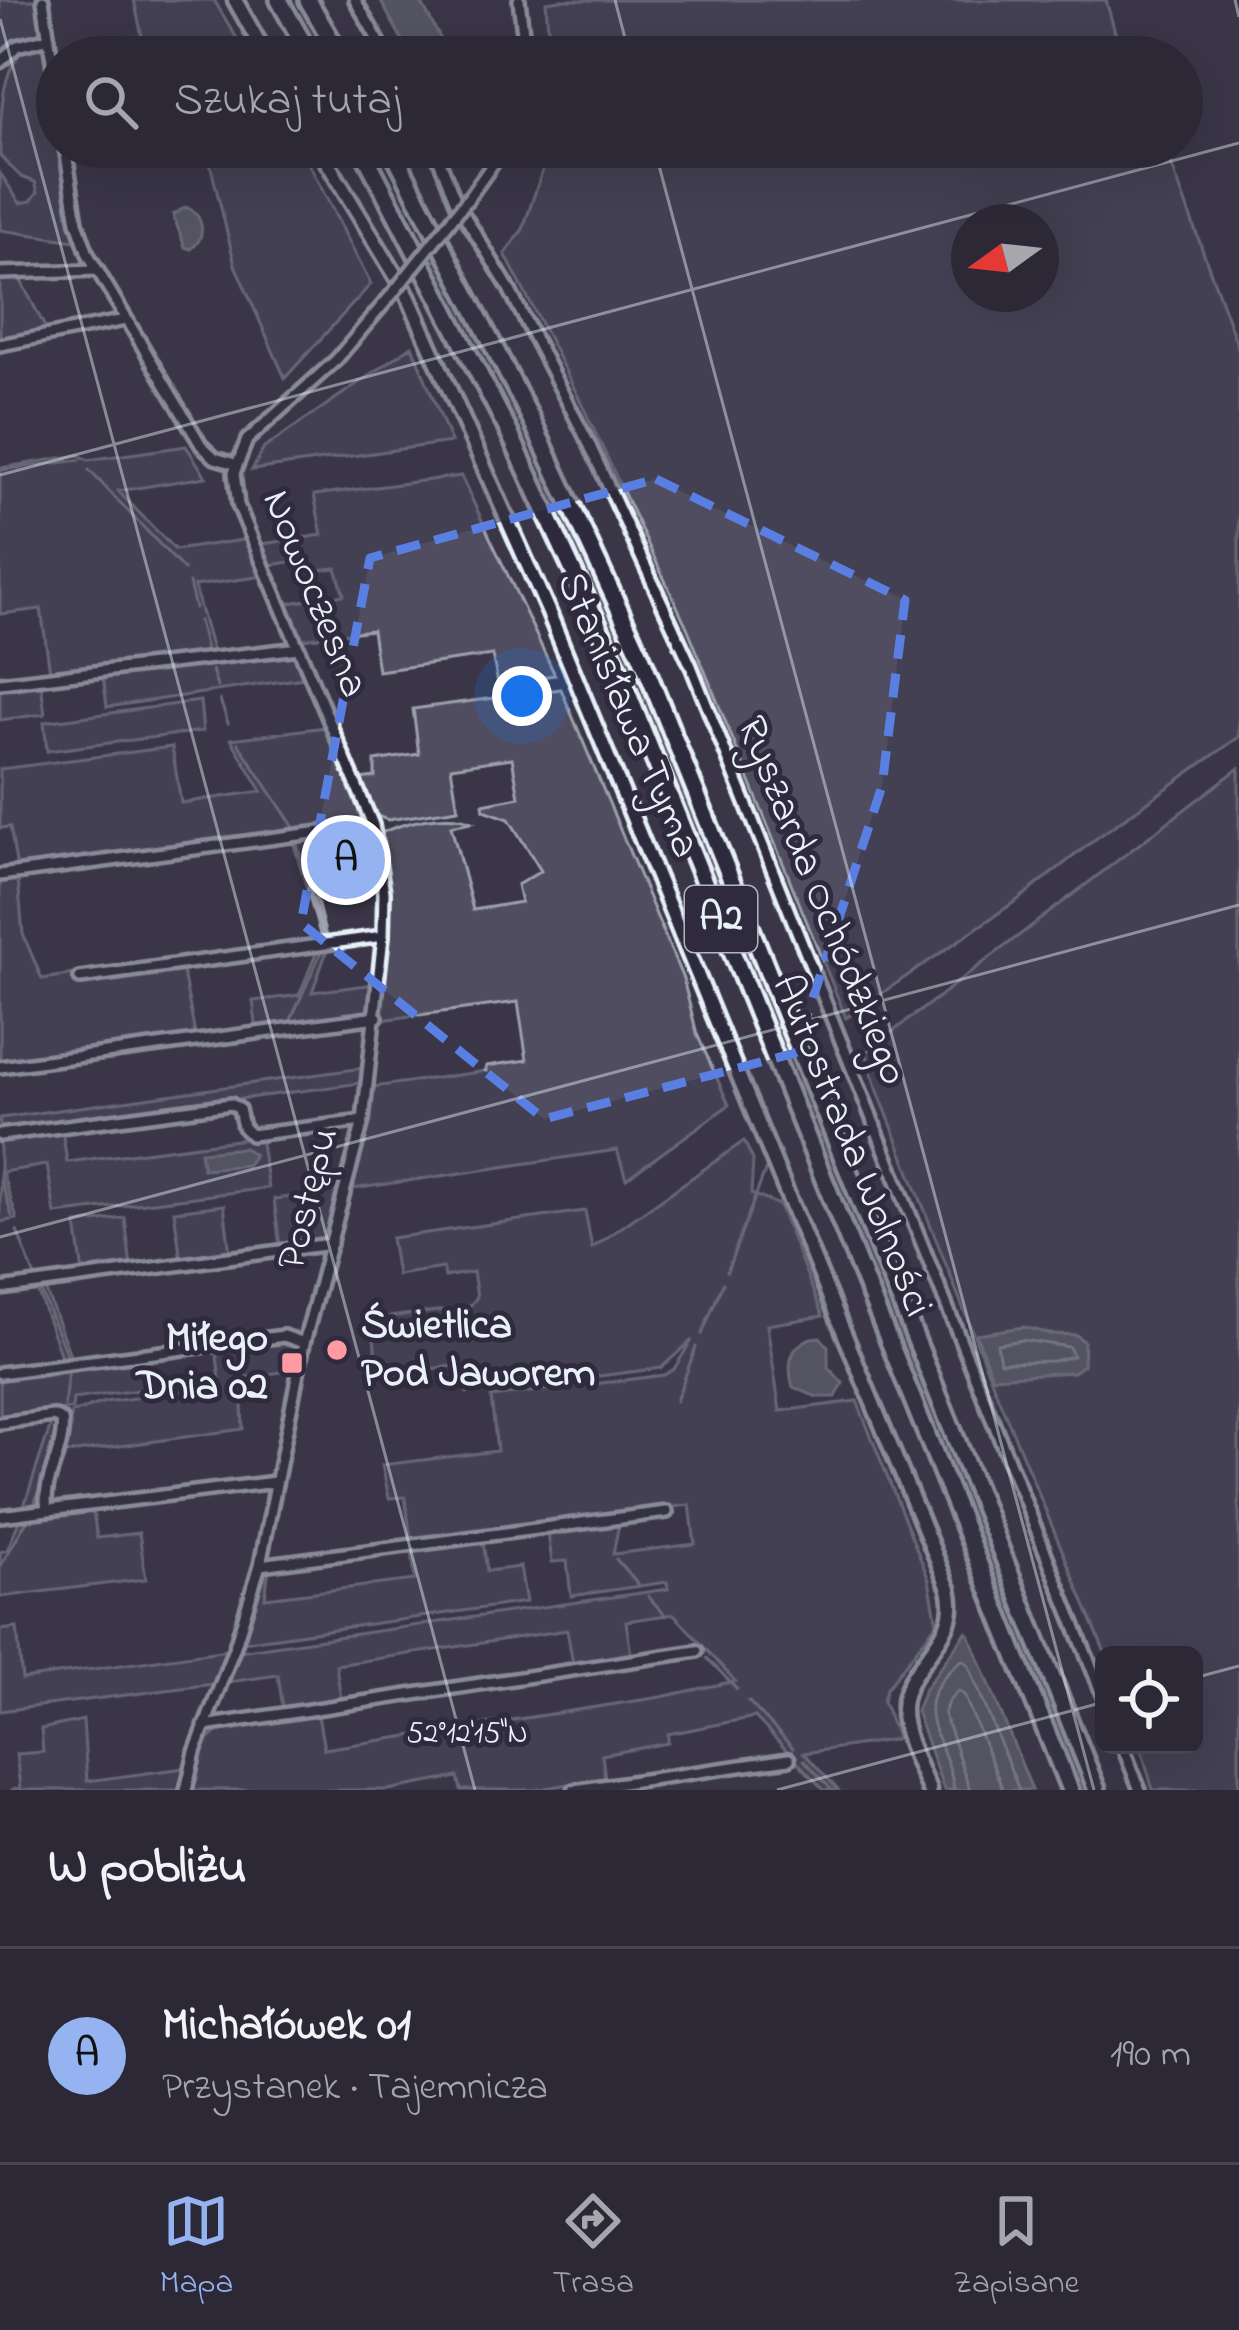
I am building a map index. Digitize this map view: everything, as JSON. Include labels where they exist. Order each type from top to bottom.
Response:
[{"type":"highway","points":[[278,0],[299,36]]},
{"type":"highway","points":[[308,0],[329,36]]},
{"type":"highway","name":"Autostrada Wolności","points":[[373,168],[509,432],[617,666],[1070,1790]]},
{"type":"highway","name":"Autostrada Wolności","points":[[402,168],[532,421],[641,656],[1096,1790]]},
{"type":"street","points":[[44,0],[49,36]]},
{"type":"street","points":[[235,0],[255,36]]},
{"type":"street","points":[[355,0],[376,36]]},
{"type":"street","points":[[519,0],[523,36]]},
{"type":"street","points":[[0,62],[17,46],[36,41]]},
{"type":"street","name":"Nowoczesna","points":[[68,168],[77,222],[125,320],[201,445],[215,458],[235,464],[233,487],[238,505],[373,825]]},
{"type":"street","name":"Stanisława Tyma","points":[[330,168],[408,296],[549,613],[949,1589],[952,1605],[947,1628],[910,1683],[903,1704],[908,1734],[929,1790]]},
{"type":"street","name":"Ryszarda Ochódzkiego","points":[[442,168],[456,202],[513,296],[590,446],[691,665],[1095,1677]]},
{"type":"street","points":[[235,464],[255,430],[336,360],[490,168]]},
{"type":"street","points":[[0,273],[98,270]]},
{"type":"street","points":[[0,345],[125,320]]},
{"type":"street","points":[[0,683],[299,648]]},
{"type":"street","points":[[0,874],[373,825]]},
{"type":"street","name":"Postępu","points":[[186,1790],[260,1565],[304,1343],[363,1121],[383,936],[382,874],[373,825]]},
{"type":"street","points":[[80,978],[383,936]]},
{"type":"street","points":[[0,1067],[377,1017]]},
{"type":"street","points":[[0,1135],[231,1104],[239,1109],[243,1127],[251,1135],[363,1121]]},
{"type":"street","points":[[0,1289],[331,1244]]},
{"type":"street","points":[[0,1373],[284,1336],[304,1343]]},
{"type":"street","points":[[0,1423],[53,1416],[64,1425],[44,1496],[47,1510]]},
{"type":"street","points":[[0,1516],[275,1482]]},
{"type":"street","points":[[260,1565],[667,1513]]},
{"type":"street","points":[[204,1726],[697,1651]]},
{"type":"street","points":[[1126,1754],[1140,1790]]},
{"type":"street","points":[[574,1790],[788,1759]]},
{"type":"highlighted area","points":[[656,479],[905,600],[882,786],[795,1053],[544,1119],[301,923],[370,558]]},
{"type":"shaded area","points":[[0,0],[39,0],[43,33],[16,40],[0,53]]},
{"type":"shaded area","points":[[134,0],[214,0],[235,36],[142,36]]},
{"type":"shaded area","points":[[1106,0],[1116,36],[548,36],[546,2]]},
{"type":"shaded area","points":[[36,45],[36,168],[64,168],[75,241],[0,230],[0,173],[20,203],[31,201],[38,192],[35,182],[21,177],[0,156],[4,89],[24,50]]},
{"type":"shaded area","points":[[211,168],[311,168],[371,284],[285,378],[235,265]]},
{"type":"shaded area","points":[[543,168],[1173,168],[1239,350],[1239,737],[1019,899],[846,1018],[687,627],[505,254],[523,229]]},
{"type":"shaded area","points":[[441,252],[501,371],[488,377],[431,264]]},
{"type":"shaded area","points":[[0,277],[19,277],[47,331],[0,340]]},
{"type":"shaded area","points":[[412,346],[451,442],[252,470],[264,448]]},
{"type":"shaded area","points":[[186,446],[206,477],[118,491],[175,550],[250,539],[264,576],[194,586],[214,657],[191,653],[50,672],[41,609],[0,614],[0,468],[79,455],[88,460]]},
{"type":"shaded area","points":[[461,476],[555,675],[498,683],[492,655],[378,671],[372,630],[302,639],[288,603],[344,595],[336,568],[310,571],[308,559],[271,565],[262,544],[322,535],[314,495]]},
{"type":"shaded area","points":[[553,476],[650,693],[996,1551],[1086,1790],[1080,1790],[981,1554],[661,755],[539,482]]},
{"type":"shaded area","points":[[295,654],[304,678],[107,707],[103,676]]},
{"type":"shaded area","points":[[41,684],[45,714],[0,720],[0,690]]},
{"type":"shaded area","points":[[561,689],[683,979],[697,1034],[729,1105],[626,1179],[617,1150],[353,1189],[373,1087],[486,1071],[486,1066],[527,1060],[518,1002],[381,1020],[389,942],[381,833],[426,819],[472,822],[451,826],[473,910],[521,902],[517,885],[541,871],[509,819],[484,810],[483,804],[519,797],[512,758],[451,767],[458,809],[388,820],[377,816],[360,779],[375,777],[375,761],[419,754],[413,709]]},
{"type":"shaded area","points":[[200,701],[203,731],[47,751],[44,722]]},
{"type":"shaded area","points":[[326,727],[363,811],[362,820],[17,868],[10,827],[0,828],[0,769],[172,747],[181,803],[262,791],[231,739]]},
{"type":"shaded area","points":[[1239,768],[1239,1790],[1153,1790],[1143,1754],[1203,1754],[1203,1646],[1102,1646],[998,1397],[866,1052]]},
{"type":"shaded area","points":[[365,830],[372,840],[370,851],[331,848],[330,836]]},
{"type":"shaded area","points":[[315,839],[319,853],[372,862],[309,871],[327,940],[322,941],[293,841]]},
{"type":"shaded area","points":[[18,879],[23,934],[42,979],[74,974],[75,982],[182,967],[196,1039],[0,1064],[0,881]]},
{"type":"shaded area","points":[[328,948],[312,992],[375,984],[373,1015],[257,1031],[253,1001],[299,995],[318,949]]},
{"type":"shaded area","points":[[363,1068],[361,1083],[0,1131],[0,1118]]},
{"type":"shaded area","points":[[62,1129],[67,1162],[260,1137],[268,1188],[55,1214],[47,1165],[2,1172],[17,1219],[0,1222],[0,1137]]},
{"type":"shaded area","points":[[744,1141],[753,1160],[751,1194],[779,1205],[823,1316],[767,1325],[780,1411],[857,1401],[929,1580],[937,1623],[886,1689],[883,1701],[898,1739],[804,1753],[838,1790],[824,1790],[755,1717],[668,1734],[668,1743],[602,1755],[605,1778],[534,1790],[461,1790],[458,1777],[388,1790],[190,1790],[202,1745],[221,1729],[318,1715],[324,1749],[661,1697],[735,1681],[674,1614],[626,1621],[631,1655],[573,1664],[567,1630],[336,1665],[341,1699],[283,1708],[278,1675],[229,1682],[239,1651],[668,1589],[667,1582],[571,1596],[567,1561],[552,1562],[548,1533],[619,1524],[613,1554],[695,1544],[690,1505],[411,1539],[405,1497],[389,1498],[382,1465],[497,1451],[491,1397],[664,1375],[674,1369],[692,1340],[661,1368],[467,1393],[463,1365],[378,1375],[372,1319],[469,1307],[477,1297],[473,1272],[445,1277],[443,1268],[397,1275],[391,1238],[585,1211],[592,1248]]},
{"type":"shaded area","points":[[338,1190],[325,1241],[280,1247],[274,1199]]},
{"type":"shaded area","points":[[224,1205],[230,1253],[181,1260],[174,1211]]},
{"type":"shaded area","points":[[125,1218],[131,1267],[83,1273],[76,1224]]},
{"type":"shaded area","points":[[44,1286],[72,1360],[63,1362],[36,1287]]},
{"type":"shaded area","points":[[290,1340],[295,1346],[288,1371],[241,1378],[243,1429],[62,1454],[72,1413],[220,1380],[216,1349]]},
{"type":"shaded area","points":[[142,1359],[146,1389],[73,1399],[72,1409],[0,1418],[0,1378]]},
{"type":"shaded area","points":[[52,1421],[60,1429],[39,1506],[23,1509]]},
{"type":"shaded area","points":[[93,1511],[97,1538],[139,1533],[146,1579],[0,1597],[0,1552],[7,1550],[19,1521]]},
{"type":"shaded area","points":[[483,1541],[487,1571],[520,1567],[526,1602],[242,1642],[263,1569],[269,1568],[265,1598],[415,1580],[412,1550]]},
{"type":"shaded area","points":[[17,1628],[22,1679],[227,1650],[213,1684],[0,1711],[0,1630]]},
{"type":"shaded area","points":[[83,1720],[87,1781],[184,1768],[179,1790],[10,1790],[20,1788],[16,1754],[43,1752],[41,1729]]},
{"type":"water","points":[[380,0],[420,0],[439,36],[400,36]]},
{"type":"water","points":[[186,207],[197,215],[201,226],[200,238],[191,249],[185,247],[173,215]]},
{"type":"water","points":[[244,1148],[254,1155],[247,1165],[203,1169],[200,1152]]},
{"type":"water","points":[[1024,1327],[1076,1335],[1084,1342],[1083,1365],[1073,1372],[992,1377],[976,1334]]},
{"type":"water","points":[[820,1337],[828,1346],[828,1367],[843,1383],[836,1397],[817,1397],[793,1387],[792,1358],[798,1346]]},
{"type":"water","points":[[966,1632],[1032,1790],[944,1790],[916,1711],[924,1690]]},
{"type":"waterway","points":[[0,470],[80,460]]},
{"type":"waterway","points":[[89,470],[184,570]]},
{"type":"waterway","points":[[189,583],[195,608]]},
{"type":"waterway","points":[[199,621],[207,654]]},
{"type":"waterway","points":[[212,670],[217,687]]},
{"type":"waterway","points":[[220,700],[228,723]]},
{"type":"waterway","points":[[238,743],[293,826]]},
{"type":"waterway","points":[[297,845],[324,938]]},
{"type":"waterway","points":[[289,1024],[322,950]]},
{"type":"waterway","points":[[727,1271],[767,1166]]},
{"type":"waterway","points":[[0,1177],[12,1216]]},
{"type":"waterway","points":[[17,1231],[35,1277]]},
{"type":"waterway","points":[[702,1334],[723,1283]]},
{"type":"waterway","points":[[40,1289],[67,1356]]},
{"type":"waterway","points":[[676,1401],[696,1347]]},
{"type":"waterway","points":[[64,1407],[68,1372]]},
{"type":"waterway","points":[[35,1503],[57,1426]]},
{"type":"waterway","points":[[0,1567],[26,1522]]},
{"type":"waterway","points":[[616,1559],[639,1586]]},
{"type":"waterway","points":[[648,1596],[666,1616]]},
{"type":"waterway","points":[[707,1658],[737,1689]]},
{"type":"waterway","points":[[748,1701],[793,1748]]},
{"type":"waterway","points":[[804,1760],[832,1790]]},
{"type":"place","name":"Michałówek 01","points":[[346,860]]},
{"type":"place","name":"Świetlica Pod Jaworem","points":[[337,1350]]},
{"type":"place","name":"Miłego Dnia 02","points":[[292,1363]]}]
